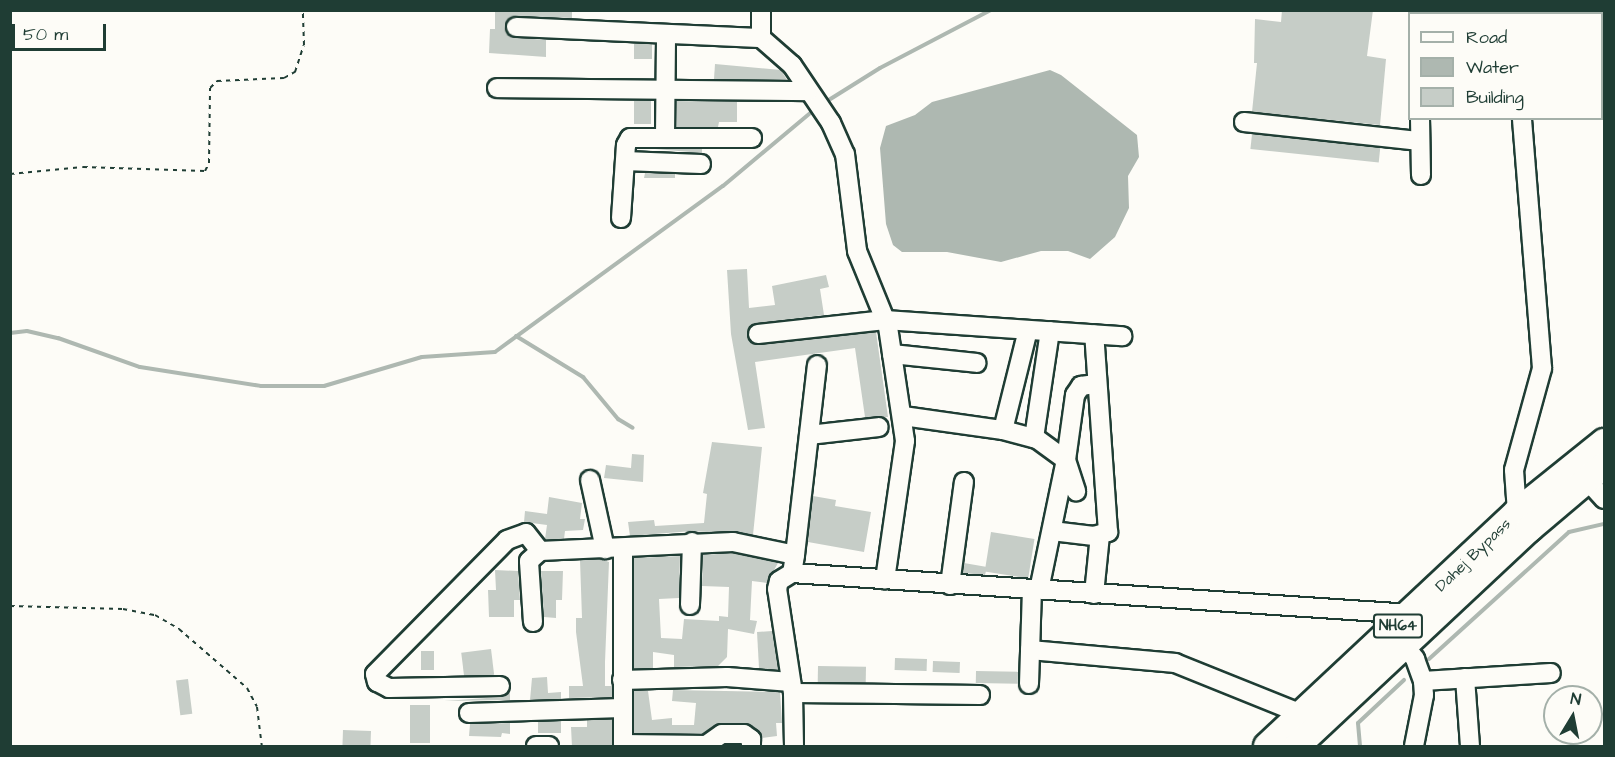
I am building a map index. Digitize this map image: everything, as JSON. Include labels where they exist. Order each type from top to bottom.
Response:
[{"type":"highway","name":"Dahej Bypass","points":[[1297,747],[1403,631],[1528,512],[1585,475],[1605,442]]},
{"type":"highway","name":"Dahej Bypass","points":[[1267,747],[1302,714],[1403,631]]},
{"type":"street","points":[[760,10],[761,38]]},
{"type":"street","points":[[516,27],[761,38],[792,65],[831,123],[848,166],[857,251],[885,320],[903,416],[903,475],[885,580]]},
{"type":"street","points":[[665,135],[666,35]]},
{"type":"street","points":[[497,88],[809,93]]},
{"type":"street","points":[[1420,120],[1421,175]]},
{"type":"street","points":[[1522,120],[1542,368],[1514,470],[1528,512]]},
{"type":"street","points":[[1244,122],[1420,141]]},
{"type":"street","points":[[621,218],[625,161],[630,138],[665,135],[752,138]]},
{"type":"street","points":[[625,161],[701,164]]},
{"type":"street","points":[[758,334],[885,320],[1122,336]]},
{"type":"street","points":[[1003,429],[1028,330]]},
{"type":"street","points":[[1034,438],[1050,331]]},
{"type":"street","points":[[1052,531],[1100,535],[1108,532],[1094,334]]},
{"type":"street","points":[[892,354],[977,363]]},
{"type":"street","points":[[794,747],[792,687],[777,589],[779,581],[793,564],[817,365]]},
{"type":"street","points":[[1029,684],[1036,590],[1052,531],[1077,388],[1096,384]]},
{"type":"street","points":[[903,416],[1003,429],[1034,438],[1066,460],[1076,491]]},
{"type":"street","points":[[808,435],[879,427]]},
{"type":"street","points":[[1585,475],[1605,499]]},
{"type":"street","points":[[590,480],[614,548],[622,680],[623,745],[706,745],[722,734],[744,734],[751,739],[752,747]]},
{"type":"street","points":[[950,585],[964,482]]},
{"type":"street","points":[[500,686],[389,688],[377,682],[375,674],[507,540],[526,534],[540,551]]},
{"type":"street","points":[[1094,594],[1100,535]]},
{"type":"street","points":[[690,605],[692,542]]},
{"type":"street","points":[[533,622],[529,561],[540,551],[692,542],[741,543],[793,564],[885,580],[1094,594],[1403,631],[1421,669],[1423,681],[1424,695],[1414,747]]},
{"type":"street","points":[[1030,650],[1175,663],[1302,714]]},
{"type":"street","points":[[1423,681],[1551,673]]},
{"type":"street","points":[[622,680],[727,677],[792,687],[980,694]]},
{"type":"street","points":[[1465,678],[1470,747]]},
{"type":"street","points":[[469,713],[622,708]]},
{"type":"street","points":[[536,747],[549,747]]},
{"type":"path","points":[[10,174],[83,167],[205,171],[209,163],[210,88],[217,81],[285,78],[294,72],[304,45],[303,10]]},
{"type":"path","points":[[10,606],[123,609],[155,615],[179,629],[247,688],[257,707],[262,747]]},
{"type":"water","points":[[1050,70],[1061,75],[1137,135],[1139,157],[1128,176],[1129,208],[1115,237],[1090,259],[1068,251],[1041,251],[1001,262],[947,252],[902,252],[893,245],[886,224],[880,148],[886,126],[915,115],[932,102]]},
{"type":"building","points":[[495,10],[572,10],[572,18],[517,16],[507,20],[506,32],[510,37],[546,40],[546,57],[489,53],[490,29],[495,29]]},
{"type":"building","points":[[1282,10],[1373,10],[1367,56],[1386,59],[1380,125],[1252,112],[1257,63],[1254,63],[1255,19],[1281,22]]},
{"type":"building","points":[[634,44],[652,44],[652,59],[634,59]]},
{"type":"building","points":[[715,64],[781,70],[787,80],[714,79]]},
{"type":"building","points":[[634,101],[651,101],[651,124],[634,124]]},
{"type":"building","points":[[677,101],[737,102],[737,122],[719,122],[718,127],[676,127]]},
{"type":"building","points":[[1252,134],[1380,147],[1379,162],[1250,149]]},
{"type":"building","points":[[655,149],[702,149],[702,153]]},
{"type":"building","points":[[645,173],[675,174],[675,178],[644,178]]},
{"type":"building","points":[[747,269],[749,308],[775,305],[772,286],[826,275],[829,287],[820,289],[824,315],[756,323],[748,329],[749,340],[759,345],[876,332],[888,417],[865,417],[855,348],[755,362],[765,428],[748,430],[731,334],[727,270]]},
{"type":"building","points":[[712,442],[762,447],[753,535],[692,531],[630,536],[628,522],[654,520],[655,526],[704,523],[707,494],[703,493]]},
{"type":"building","points":[[632,454],[644,455],[643,482],[604,478],[606,465],[631,468]]},
{"type":"building","points":[[813,496],[836,500],[835,506],[871,512],[864,552],[808,542]]},
{"type":"building","points":[[549,497],[582,503],[580,519],[585,519],[583,530],[565,531],[564,539],[545,539],[547,525],[524,522],[525,511],[547,514]]},
{"type":"building","points":[[991,532],[1034,539],[1028,578],[985,572]]},
{"type":"building","points":[[732,553],[778,563],[767,583],[752,581],[750,620],[757,621],[754,634],[728,629],[727,657],[718,666],[674,667],[674,655],[653,652],[653,668],[634,668],[634,558],[680,556],[679,598],[659,599],[661,638],[682,639],[684,619],[719,621],[719,616],[728,617],[729,587],[702,586],[703,555]]},
{"type":"building","points":[[601,559],[609,562],[605,686],[612,686],[612,697],[569,698],[569,686],[583,686],[576,632],[576,618],[582,618],[580,560]]},
{"type":"building","points":[[964,563],[987,567],[985,575],[963,573]]},
{"type":"building","points":[[495,570],[518,571],[520,600],[514,600],[514,617],[489,617],[488,590],[496,590]]},
{"type":"building","points":[[541,571],[563,571],[562,600],[556,600],[556,618],[544,617]]},
{"type":"building","points":[[772,631],[778,670],[759,668],[757,632]]},
{"type":"building","points":[[491,649],[494,675],[464,678],[461,653]]},
{"type":"building","points":[[421,651],[434,651],[434,670],[421,670]]},
{"type":"building","points":[[895,658],[927,659],[927,671],[895,670]]},
{"type":"building","points":[[933,661],[960,662],[960,673],[933,672]]},
{"type":"building","points":[[818,666],[866,667],[866,683],[818,682]]},
{"type":"building","points":[[976,671],[1018,672],[1018,684],[976,683]]},
{"type":"building","points":[[547,677],[548,693],[561,692],[561,699],[530,700],[532,678]]},
{"type":"building","points":[[188,679],[192,714],[180,715],[176,680]]},
{"type":"building","points":[[510,690],[510,700],[444,701],[501,697]]},
{"type":"building","points":[[673,690],[780,692],[782,723],[776,723],[777,736],[762,738],[758,730],[744,723],[721,723],[703,734],[634,733],[634,691],[648,691],[652,720],[672,718],[672,725],[694,725],[696,703],[672,701]]},
{"type":"building","points":[[410,705],[430,705],[430,743],[410,743]]},
{"type":"building","points":[[587,720],[612,720],[612,747],[572,747],[571,727],[587,727]]},
{"type":"building","points":[[538,721],[561,721],[561,733],[538,733]]},
{"type":"building","points":[[510,723],[510,734],[502,733],[501,737],[469,736],[470,724]]},
{"type":"building","points":[[343,730],[371,731],[370,746],[342,746]]},
{"type":"waterway","points":[[824,103],[880,68],[991,10]]},
{"type":"waterway","points":[[10,333],[27,331],[58,338],[140,367],[261,386],[324,386],[422,357],[495,352],[723,186],[815,109]]},
{"type":"waterway","points":[[516,336],[583,377],[618,419],[633,428]]},
{"type":"waterway","points":[[1429,659],[1569,532],[1604,524]]},
{"type":"waterway","points":[[1360,746],[1358,723],[1404,680]]}]
